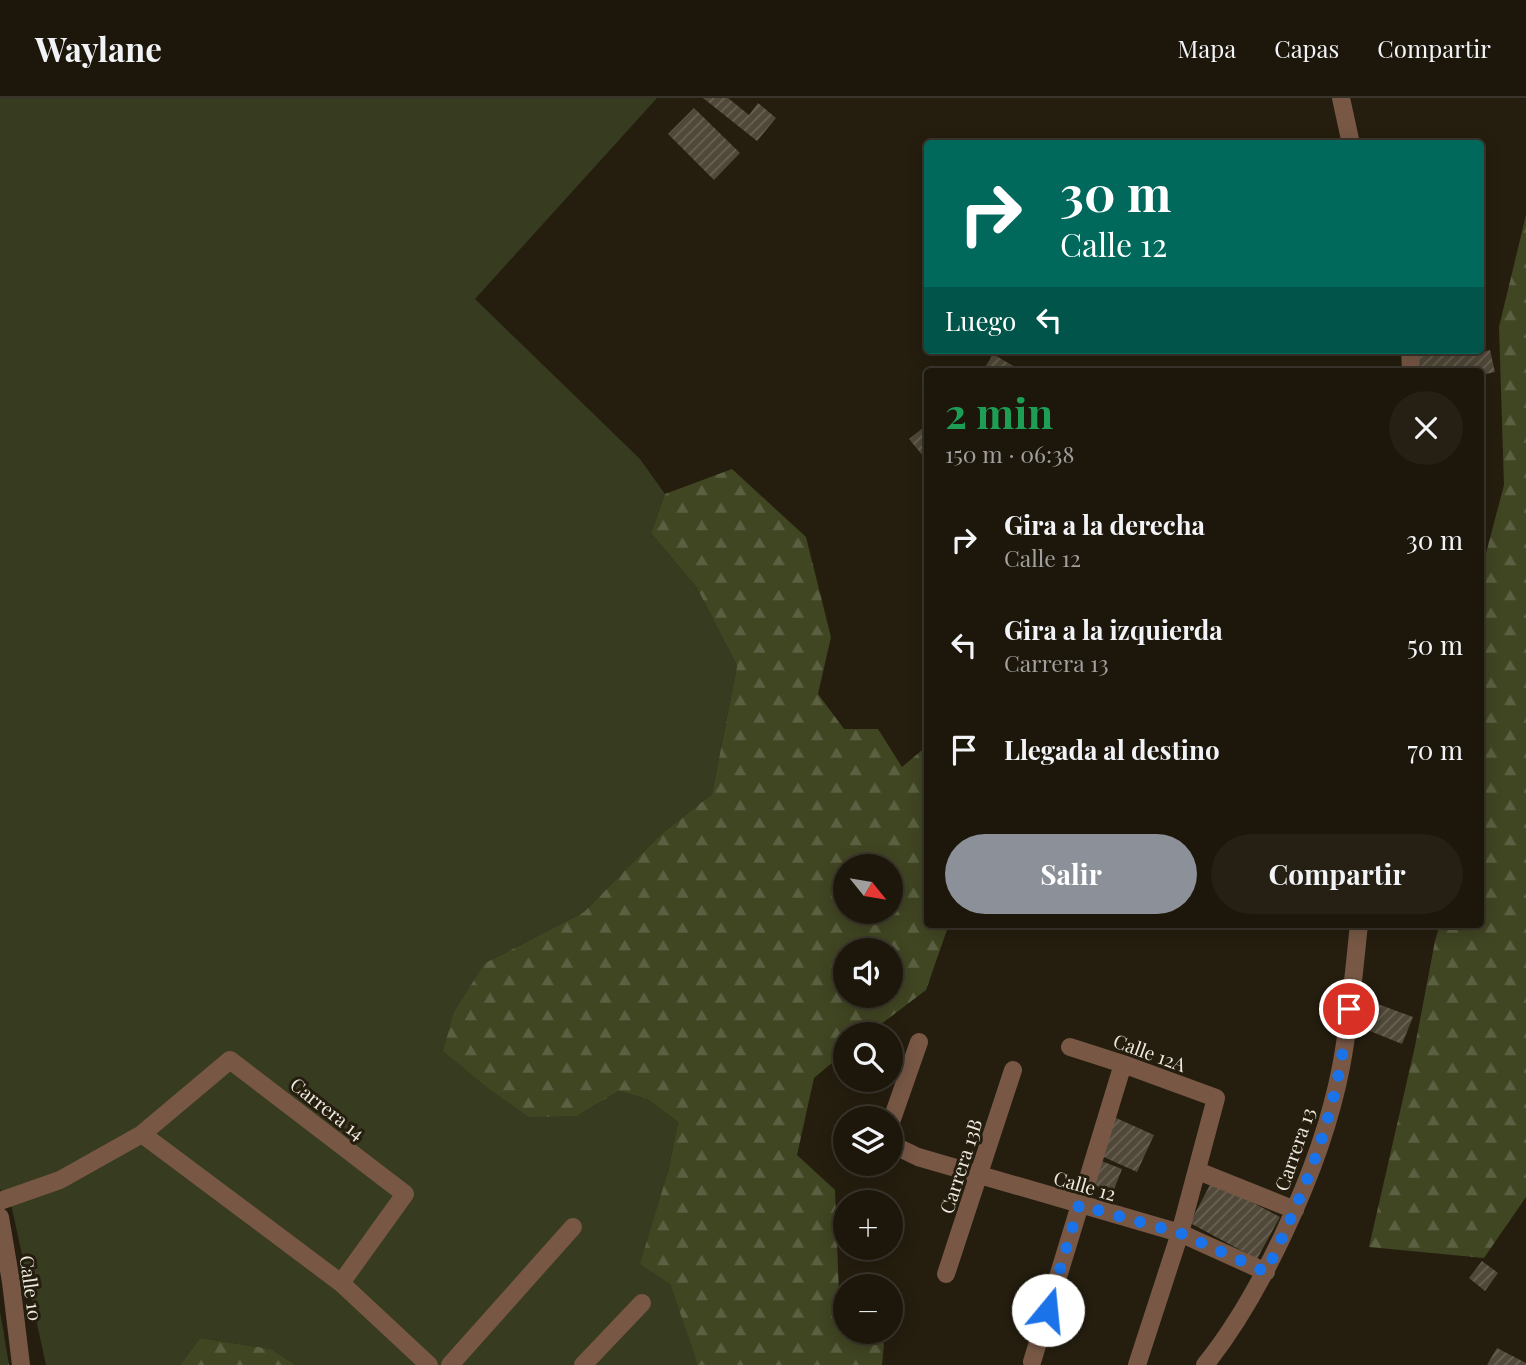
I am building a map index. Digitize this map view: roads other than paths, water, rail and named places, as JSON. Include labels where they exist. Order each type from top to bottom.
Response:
[{"type":"street","points":[[1341,98],[1350,140]]},
{"type":"street","name":"Carrera 13","points":[[1205,1365],[1241,1316],[1266,1272],[1305,1186],[1328,1121],[1341,1067],[1358,928]]},
{"type":"street","points":[[897,1106],[919,1042]]},
{"type":"street","name":"Calle 12A","points":[[1070,1047],[1216,1098],[1198,1171]]},
{"type":"street","name":"Carrera 14","points":[[0,1201],[60,1180],[142,1134],[230,1060],[405,1194],[341,1283]]},
{"type":"street","points":[[1032,1362],[1123,1064]]},
{"type":"street","name":"Carrera 13B","points":[[946,1275],[1013,1070]]},
{"type":"street","points":[[142,1134],[341,1283],[429,1365]]},
{"type":"street","name":"Calle 12","points":[[903,1150],[918,1157],[1180,1233],[1266,1272]]},
{"type":"street","points":[[1137,1365],[1198,1171],[1295,1210]]},
{"type":"street","name":"Calle 10","points":[[0,1217],[21,1365]]},
{"type":"street","points":[[450,1365],[573,1227]]},
{"type":"street","points":[[583,1365],[642,1303]]}]
